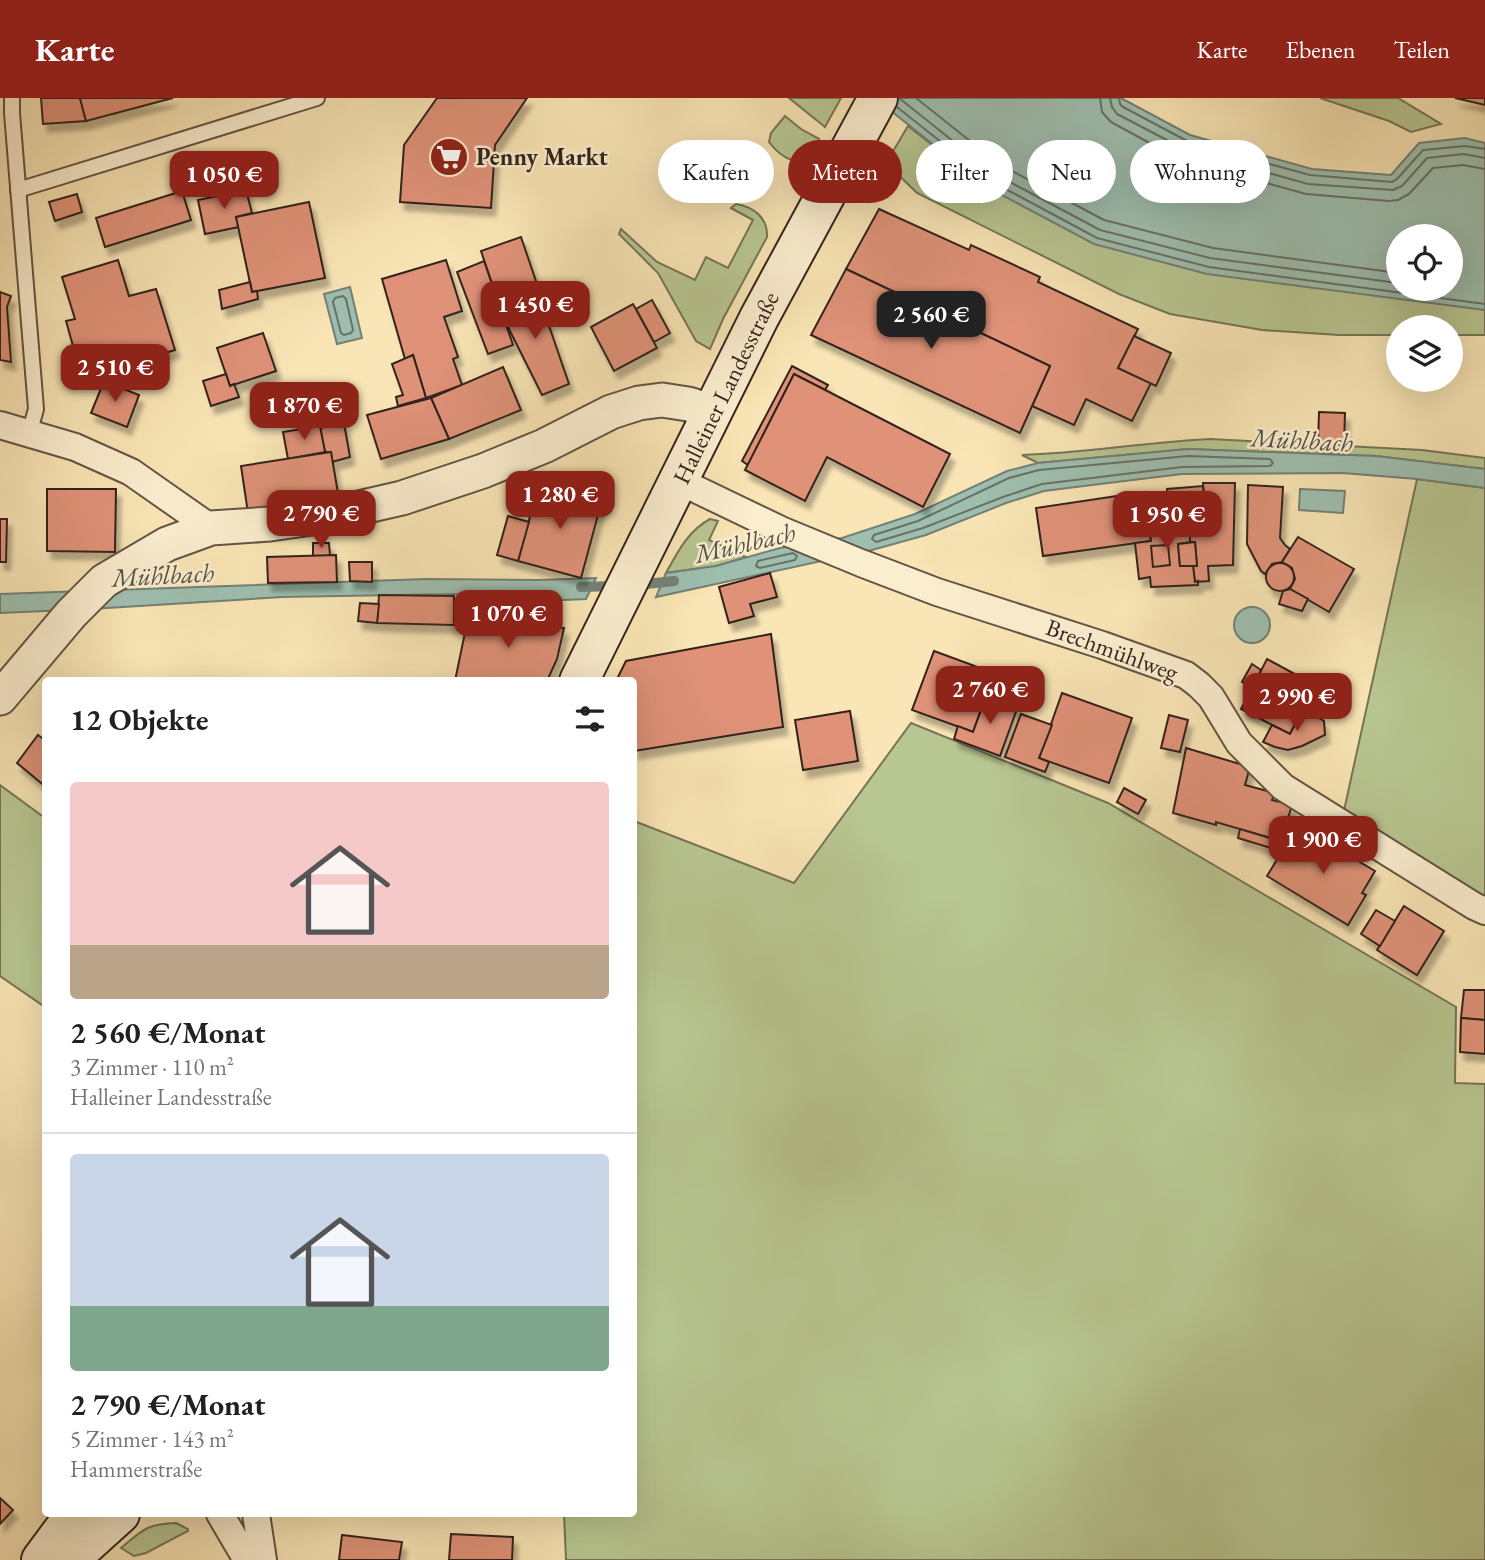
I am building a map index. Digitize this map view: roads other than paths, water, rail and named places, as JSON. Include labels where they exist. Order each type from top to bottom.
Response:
[{"type":"main road","name":"Halleiner Landesstraße","points":[[581,677],[759,318],[878,98]]},
{"type":"main road","points":[[41,1560],[73,1517]]},
{"type":"main road","points":[[69,1560],[117,1517]]},
{"type":"street","points":[[0,698],[71,614],[104,581],[167,544],[211,528],[319,517],[402,498],[495,466],[544,446],[611,412],[639,403],[662,400],[713,412]]},
{"type":"street","points":[[0,425],[75,447],[131,472],[211,528]]},
{"type":"street","name":"Brechmühlweg","points":[[679,481],[781,530],[856,561],[937,592],[1102,645],[1185,676],[1211,697],[1239,743],[1283,787],[1485,911]]},
{"type":"street","points":[[222,1517],[247,1560]]},
{"type":"street","points":[[256,1517],[263,1560]]},
{"type":"lane","points":[[12,98],[36,409],[29,434]]},
{"type":"lane","points":[[18,190],[317,98]]},
{"type":"water","points":[[875,98],[1121,98],[1190,135],[1208,140],[1130,140],[1130,203],[1270,203],[1270,157],[1312,169],[1391,175],[1419,143],[1465,138],[1485,143],[1485,310],[1416,301],[1463,301],[1463,224],[1386,224],[1386,297],[1207,274],[1094,244],[1013,201],[1013,140],[928,140]]},
{"type":"water","points":[[350,287],[362,338],[337,344],[324,294]]},
{"type":"water","points":[[1188,449],[1376,456],[1485,469],[1485,488],[1342,473],[1182,474],[1044,491],[926,535],[872,550],[656,597],[666,573],[716,566],[780,548],[842,538],[915,514],[1007,471],[1038,463]]},
{"type":"water","points":[[1300,489],[1345,491],[1343,513],[1299,510]]},
{"type":"water","points":[[596,578],[586,599],[456,594],[282,597],[0,613],[0,594],[426,579]]},
{"type":"water","points":[[1252,607],[1265,612],[1270,625],[1265,638],[1252,643],[1239,638],[1234,625],[1239,612]]},
{"type":"waterway","name":"Mühlbach","points":[[637,585],[674,581]]},
{"type":"waterway","name":"Mühlbach","points":[[581,587],[615,586]]},
{"type":"place","name":"Penny Markt","points":[[449,157]]}]
